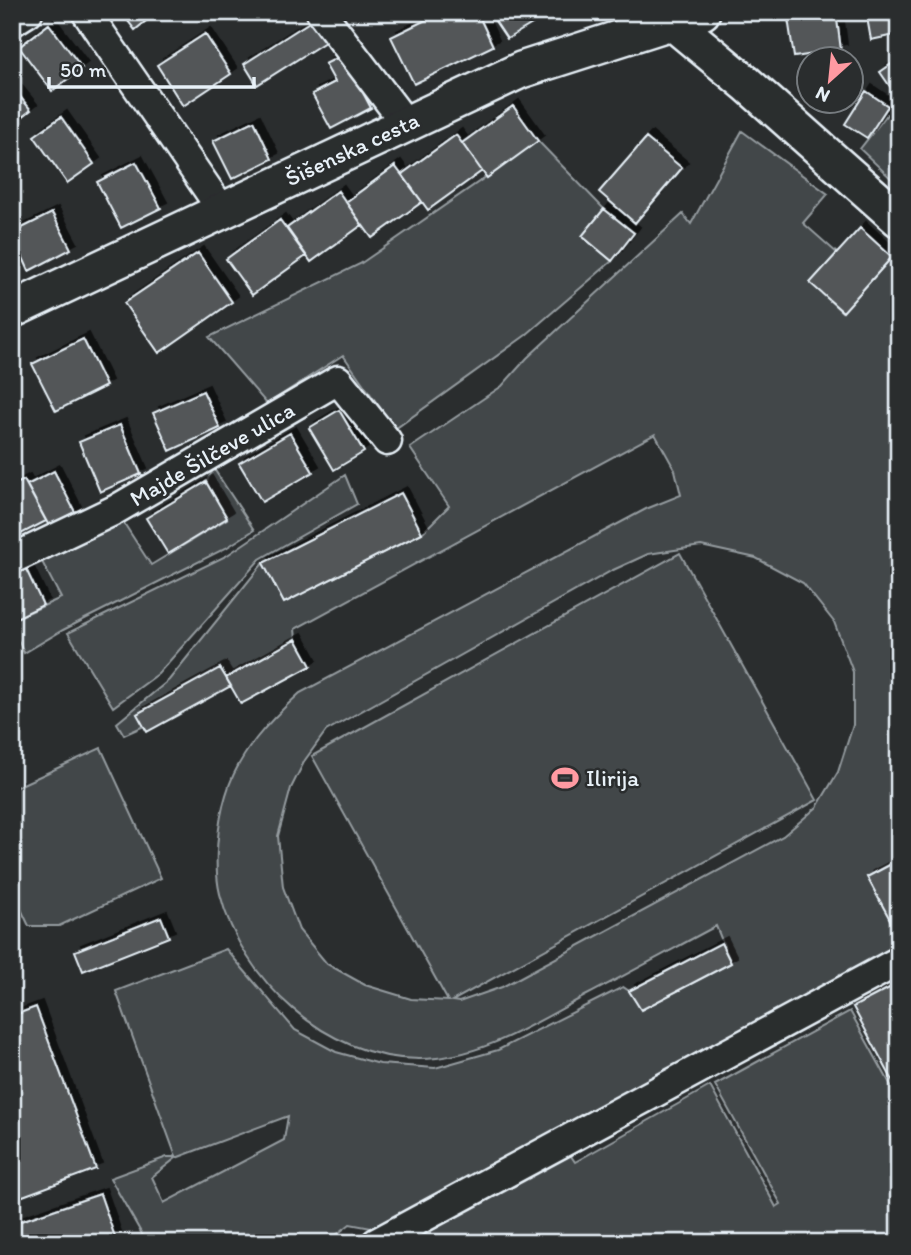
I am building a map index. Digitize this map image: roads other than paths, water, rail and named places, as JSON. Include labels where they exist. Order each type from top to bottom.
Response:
[{"type":"main road","name":"Šišenska cesta","points":[[12,310],[521,70],[687,17]]},
{"type":"main road","points":[[687,17],[747,84],[899,219]]},
{"type":"street","points":[[12,22],[28,12]]},
{"type":"street","points":[[86,12],[222,211]]},
{"type":"street","points":[[321,12],[406,124]]},
{"type":"street","name":"Majde Šilčeve ulica","points":[[12,559],[115,510],[338,380],[387,441]]},
{"type":"street","points":[[376,1243],[899,961]]},
{"type":"place","name":"Ilirija","points":[[565,778]]}]
